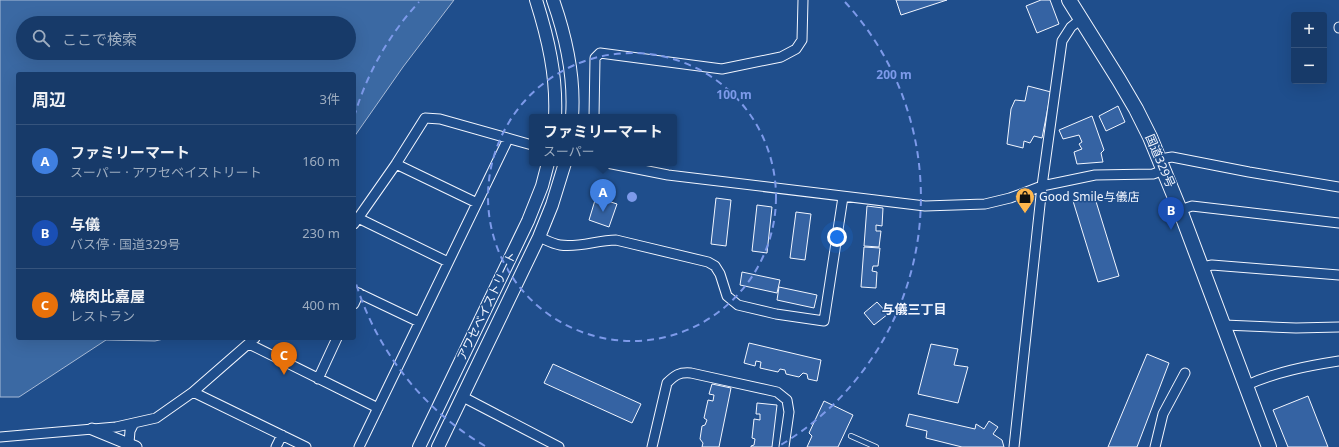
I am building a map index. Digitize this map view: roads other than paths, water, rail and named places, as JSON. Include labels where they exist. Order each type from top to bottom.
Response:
[{"type":"highway","name":"国道329号","points":[[1069,0],[1136,109],[1162,165],[1202,267],[1245,386],[1269,447]]},
{"type":"main road","points":[[536,0],[552,60],[556,100],[555,114]]},
{"type":"main road","points":[[553,0],[561,24],[568,54],[572,94],[572,114]]},
{"type":"main road","name":"アワセベイストリート","points":[[419,447],[528,221],[542,186],[547,166]]},
{"type":"main road","name":"アワセベイストリート","points":[[438,447],[539,237],[552,205],[564,166]]},
{"type":"street","points":[[594,114],[595,58],[600,53],[722,69],[781,56],[796,48],[802,40],[803,0]]},
{"type":"street","points":[[1014,447],[1042,186],[1062,41],[1072,27],[1081,19]]},
{"type":"street","points":[[448,262],[356,221],[396,164],[425,118],[446,120],[529,144]]},
{"type":"street","points":[[359,447],[508,139]]},
{"type":"street","points":[[622,166],[668,175],[925,206],[985,204],[1010,198],[1042,186],[1095,175],[1153,174],[1172,157],[1339,187]]},
{"type":"street","points":[[396,164],[477,203]]},
{"type":"street","points":[[539,237],[559,245],[583,245],[606,240],[616,240],[708,262],[715,266],[720,274],[727,296],[738,305],[776,314],[824,321],[843,197]]},
{"type":"street","points":[[1180,210],[1192,206],[1339,223]]},
{"type":"street","points":[[1202,267],[1212,265],[1339,275]]},
{"type":"street","points":[[356,292],[419,322]]},
{"type":"street","points":[[1224,325],[1296,328],[1339,327]]},
{"type":"street","points":[[318,379],[336,340]]},
{"type":"street","points":[[0,438],[116,428],[156,418],[193,392],[252,341],[318,379],[378,408]]},
{"type":"street","points":[[1245,386],[1260,379],[1302,367],[1339,360]]},
{"type":"street","points":[[652,447],[667,383],[681,372],[777,392],[787,400],[789,412],[784,447]]},
{"type":"street","points":[[1155,447],[1163,414],[1185,374]]},
{"type":"street","points":[[193,392],[306,447]]},
{"type":"street","points":[[463,397],[559,447]]},
{"type":"street","points":[[92,429],[132,445],[130,431],[134,423]]},
{"type":"street","points":[[276,447],[282,435]]},
{"type":"lane","points":[[850,436],[876,447]]},
{"type":"water","points":[[0,0],[454,0],[403,67],[356,134],[356,72],[16,72],[16,340],[106,340],[19,397],[0,397]]},
{"type":"water","points":[[106,340],[159,340],[155,341]]},
{"type":"place","name":"ファミリーマート","points":[[603,212]]},
{"type":"place","name":"Good Smile与儀店","points":[[1025,214]]},
{"type":"place","name":"与儀","points":[[1171,230]]},
{"type":"place","name":"焼肉比嘉屋","points":[[284,375]]},
{"type":"district","name":"与儀三丁目","points":[[914,309]]}]
